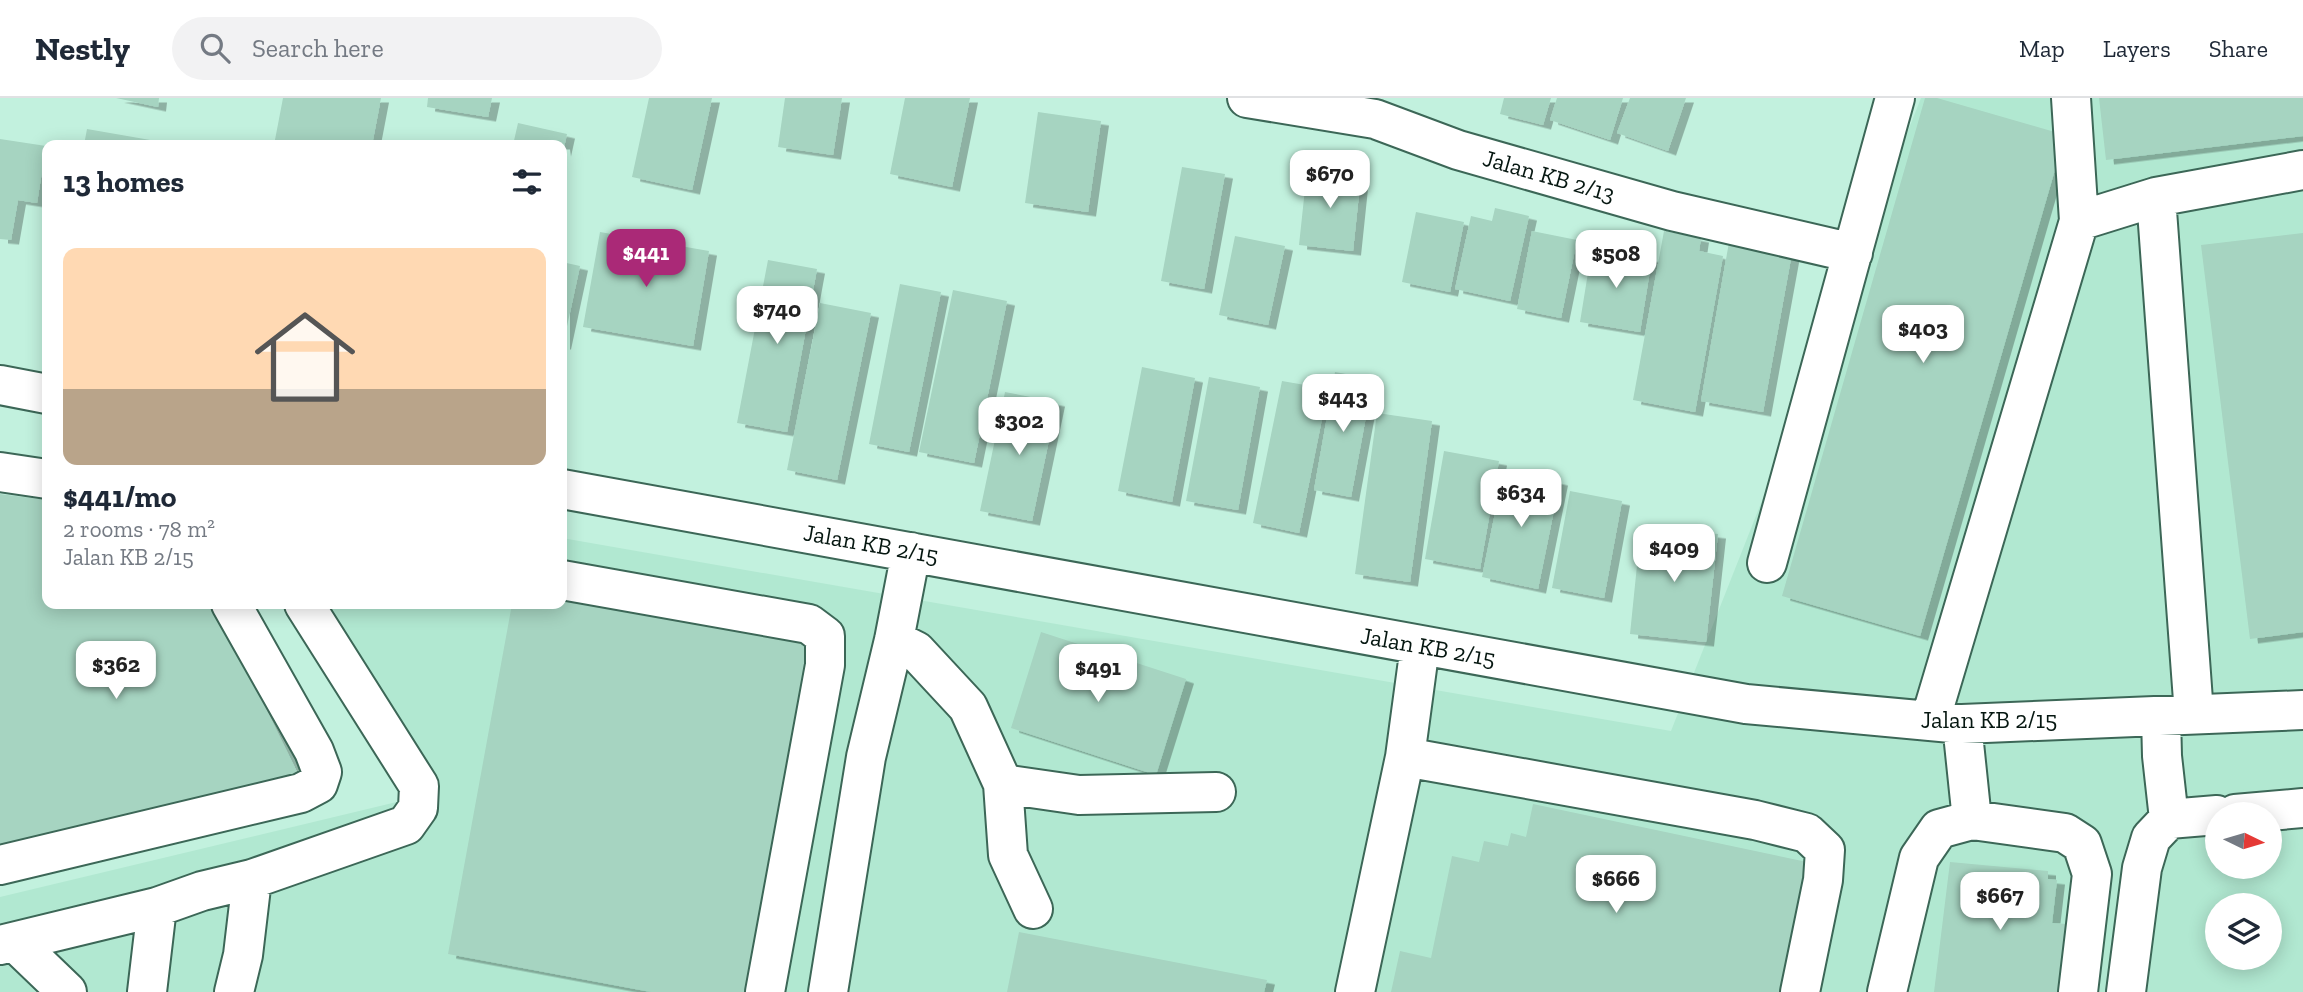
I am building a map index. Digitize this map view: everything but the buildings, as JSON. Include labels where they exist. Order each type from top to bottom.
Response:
[{"type":"street","name":"Jalan KB 2/13","points":[[1247,98],[1388,108],[1458,150],[1672,211],[1853,253]]},
{"type":"street","points":[[1767,563],[1895,98]]},
{"type":"street","points":[[1972,820],[1946,723],[2079,222],[2071,98]]},
{"type":"street","points":[[2079,222],[2156,198],[2303,170]]},
{"type":"street","points":[[2156,198],[2177,715],[2162,756],[2169,819]]},
{"type":"street","points":[[0,385],[42,393]]},
{"type":"street","points":[[0,472],[42,478]]},
{"type":"street","name":"Jalan KB 2/15","points":[[567,490],[1746,704],[1946,723],[2303,710]]},
{"type":"street","points":[[828,992],[866,757],[894,640],[911,552]]},
{"type":"street","points":[[567,581],[809,624],[825,636],[825,665],[765,992]]},
{"type":"street","points":[[0,865],[301,793],[318,784],[322,772],[314,751],[234,609]]},
{"type":"street","points":[[8,944],[157,907],[202,891],[252,879],[406,825],[418,808],[419,786],[307,609]]},
{"type":"street","points":[[894,640],[916,651],[968,707],[1003,784],[1008,855],[1033,909]]},
{"type":"street","points":[[1355,992],[1405,757],[1420,646]]},
{"type":"street","points":[[1405,757],[1755,820],[1807,833],[1825,850],[1824,880],[1800,992]]},
{"type":"street","points":[[1003,784],[1079,794],[1216,792]]},
{"type":"street","points":[[2282,810],[2303,808]]},
{"type":"street","points":[[2126,992],[2142,868],[2151,838],[2169,819],[2205,816]]},
{"type":"street","points":[[1888,992],[1919,858],[1939,830],[1972,820],[2065,833],[2082,844],[2092,874],[2078,992]]},
{"type":"street","points":[[234,992],[243,955],[252,879]]},
{"type":"street","points":[[147,992],[157,907]]},
{"type":"street","points":[[8,944],[67,992]]},
{"type":"shaded area","points":[[1921,98],[2303,98],[2303,992],[0,992],[0,897],[405,800],[291,609],[567,609],[567,539],[1671,731]]}]
